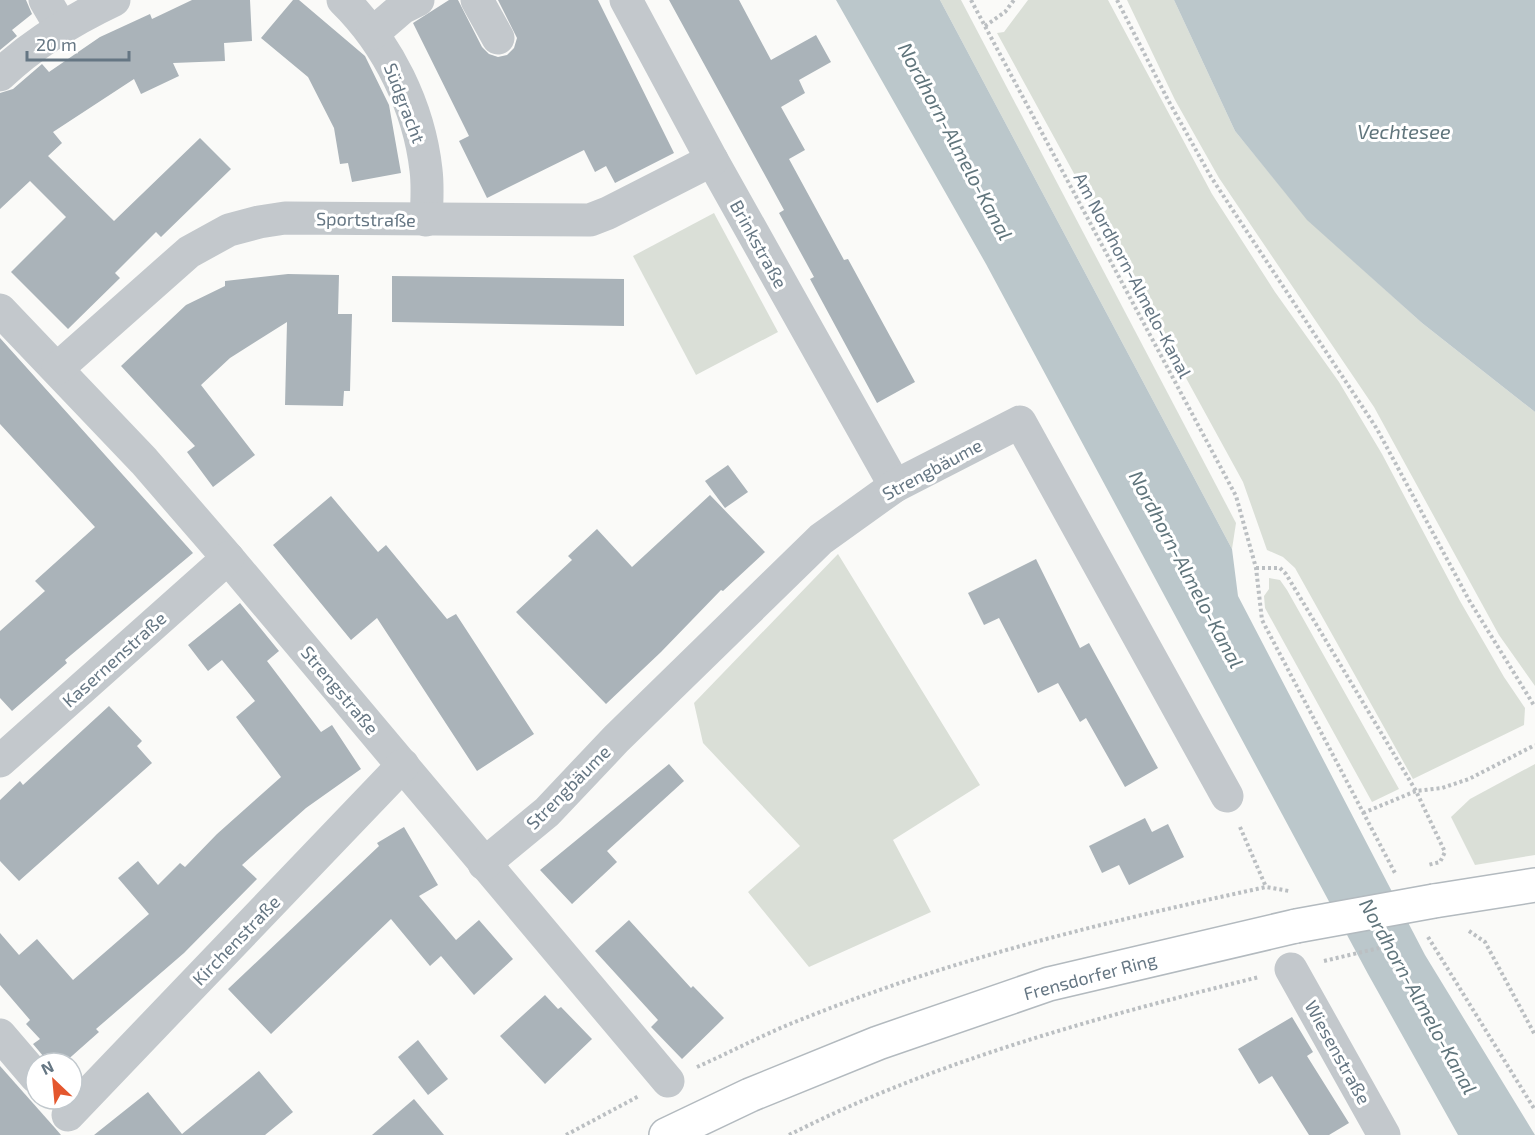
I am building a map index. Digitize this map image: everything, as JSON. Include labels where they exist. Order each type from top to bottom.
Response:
[{"type":"street","points":[[0,75],[53,14],[114,0]]},
{"type":"street","name":"Südgracht","points":[[343,0],[373,33],[402,87],[423,146],[427,173],[426,220]]},
{"type":"street","points":[[373,33],[402,8],[418,0]]},
{"type":"street","points":[[477,0],[498,38]]},
{"type":"street","name":"Brinkstraße","points":[[626,0],[712,160],[895,486]]},
{"type":"street","name":"Sportstraße","points":[[58,368],[189,252],[229,230],[285,218],[590,220],[712,160]]},
{"type":"street","name":"Strengstraße","points":[[0,310],[58,368],[228,558],[668,1081]]},
{"type":"street","name":"Strengbäume","points":[[484,864],[547,812],[616,739],[820,538],[895,486],[1020,422],[1227,796]]},
{"type":"street","name":"Kasernenstraße","points":[[0,761],[228,558]]},
{"type":"street","name":"Kirchenstraße","points":[[70,1116],[403,765]]},
{"type":"street","name":"Frensdorfer Ring","points":[[666,1135],[750,1095],[879,1043],[1049,984],[1296,926],[1434,900],[1535,885]]},
{"type":"street","name":"Wiesenstraße","points":[[1291,969],[1384,1135]]},
{"type":"street","points":[[0,1035],[24,1063]]},
{"type":"path","name":"Am Nordhorn-Almelo-Kanal","points":[[971,0],[1236,496],[1256,568],[1262,620],[1375,836]]},
{"type":"path","points":[[985,26],[1005,12],[1014,0]]},
{"type":"path","points":[[1117,0],[1168,100],[1211,177],[1377,429],[1469,600],[1535,706]]},
{"type":"path","points":[[1256,568],[1280,568],[1286,574],[1416,791],[1445,852],[1440,862],[1422,866]]},
{"type":"path","points":[[1363,813],[1416,791],[1442,788],[1469,779],[1535,745]]},
{"type":"path","points":[[1227,796],[1266,887]]},
{"type":"path","points":[[566,1135],[668,1081],[804,1018],[940,969],[1100,924],[1266,887],[1295,892]]},
{"type":"path","points":[[1461,932],[1469,931],[1485,942],[1535,1035]]},
{"type":"path","points":[[1438,956],[1535,1110]]},
{"type":"path","points":[[789,1135],[852,1103],[945,1068],[1041,1037],[1324,961]]},
{"type":"shaded area","points":[[940,0],[961,0],[1236,523],[1232,549]]},
{"type":"shaded area","points":[[1028,0],[1108,0],[1212,194],[1275,292],[1339,382],[1382,454],[1460,601],[1504,677],[1525,708],[1524,725],[1413,779],[1295,568],[1283,557],[1267,550],[1243,482],[997,33],[1004,32]]},
{"type":"shaded area","points":[[1127,0],[1174,0],[1235,131],[1307,219],[1422,323],[1535,412],[1535,686],[1499,635],[1374,407],[1219,178],[1175,100]]},
{"type":"shaded area","points":[[714,213],[778,332],[696,375],[633,256]]},
{"type":"shaded area","points":[[838,554],[980,785],[893,840],[931,912],[809,967],[748,892],[800,846],[703,743],[694,703]]},
{"type":"shaded area","points":[[1269,578],[1280,580],[1287,590],[1399,789],[1372,802],[1265,608],[1264,596],[1269,589]]},
{"type":"shaded area","points":[[1535,764],[1535,855],[1475,865],[1451,817],[1470,799]]},
{"type":"water","name":"Nordhorn-Almelo-Kanal","points":[[836,0],[940,0],[1232,549],[1238,596],[1425,955],[1535,1135],[1458,1135],[1368,974],[986,264]]},
{"type":"water","name":"Vechtesee","points":[[1174,0],[1535,0],[1535,412],[1422,323],[1307,220],[1235,131]]},
{"type":"building","points":[[0,0],[26,0],[32,14],[12,30],[17,36],[0,50]]},
{"type":"building","points":[[192,0],[250,0],[252,41],[224,43],[225,61],[173,63],[179,76],[141,94],[134,79],[53,132],[62,143],[48,156],[114,221],[200,138],[231,169],[161,237],[156,232],[115,273],[120,278],[68,329],[11,272],[66,217],[30,181],[0,209],[0,93],[13,89],[42,64],[49,72],[100,37],[150,14],[152,19]]},
{"type":"building","points":[[293,0],[299,0],[365,56],[389,105],[401,173],[352,182],[348,163],[340,164],[334,128],[308,77],[261,38]]},
{"type":"building","points":[[449,0],[458,0],[482,47],[489,54],[498,57],[507,55],[514,48],[517,38],[498,0],[598,0],[674,153],[615,183],[606,166],[595,172],[584,150],[487,198],[459,141],[469,136],[413,23]]},
{"type":"building","points":[[669,0],[739,0],[771,60],[816,35],[831,62],[799,80],[805,93],[781,107],[805,150],[789,159],[844,260],[848,259],[915,382],[877,403],[810,279],[814,277],[779,213],[784,210]]},
{"type":"building","points":[[288,274],[339,275],[338,314],[352,314],[350,391],[344,391],[343,406],[285,405],[287,322],[230,358],[201,385],[255,455],[213,487],[187,452],[195,446],[121,366],[186,305],[225,286],[225,281]]},
{"type":"building","points":[[392,276],[624,279],[624,326],[392,322]]},
{"type":"building","points":[[0,338],[193,553],[65,660],[67,663],[12,711],[0,698],[0,631],[45,591],[35,581],[95,527],[0,424]]},
{"type":"building","points":[[728,465],[748,492],[725,508],[705,481]]},
{"type":"building","points":[[710,495],[765,552],[723,591],[721,590],[606,704],[516,612],[572,560],[568,556],[597,529],[632,567]]},
{"type":"building","points":[[331,496],[378,552],[386,545],[447,619],[456,614],[534,734],[477,771],[377,618],[351,640],[273,545]]},
{"type":"building","points":[[1036,559],[1080,648],[1089,643],[1158,768],[1125,787],[1086,718],[1080,722],[1058,683],[1038,693],[999,618],[984,625],[968,593]]},
{"type":"building","points":[[240,603],[279,651],[267,661],[321,732],[332,725],[361,769],[306,808],[242,865],[257,879],[184,953],[96,1029],[99,1032],[78,1051],[39,1051],[33,1044],[40,1039],[26,1024],[30,1020],[0,985],[0,933],[19,955],[37,939],[73,980],[149,914],[118,878],[138,861],[158,885],[180,863],[185,867],[217,834],[281,777],[236,717],[255,701],[222,660],[208,671],[188,645]]},
{"type":"building","points":[[109,706],[142,741],[137,746],[152,763],[19,881],[0,861],[0,800],[20,781],[23,785]]},
{"type":"building","points":[[669,764],[684,781],[607,851],[617,862],[572,904],[540,870]]},
{"type":"building","points":[[1145,818],[1152,832],[1168,824],[1184,857],[1129,885],[1119,865],[1102,873],[1089,846]]},
{"type":"building","points":[[404,827],[438,885],[419,896],[456,940],[479,920],[513,959],[474,995],[441,956],[430,966],[391,919],[271,1034],[228,989],[379,846],[377,843]]},
{"type":"building","points":[[629,920],[691,988],[693,986],[724,1018],[682,1059],[651,1027],[658,1020],[595,951]]},
{"type":"building","points":[[545,995],[558,1009],[561,1007],[592,1039],[545,1084],[500,1036]]},
{"type":"building","points":[[1292,1017],[1313,1052],[1307,1056],[1349,1123],[1329,1135],[1309,1135],[1272,1076],[1259,1084],[1238,1049]]},
{"type":"building","points":[[418,1040],[448,1079],[428,1095],[398,1057]]},
{"type":"building","points":[[0,1066],[24,1093],[24,1111],[40,1111],[61,1135],[0,1135]]},
{"type":"building","points":[[259,1071],[293,1112],[265,1135],[94,1135],[148,1092],[182,1134]]},
{"type":"building","points":[[414,1099],[444,1135],[372,1135]]}]
